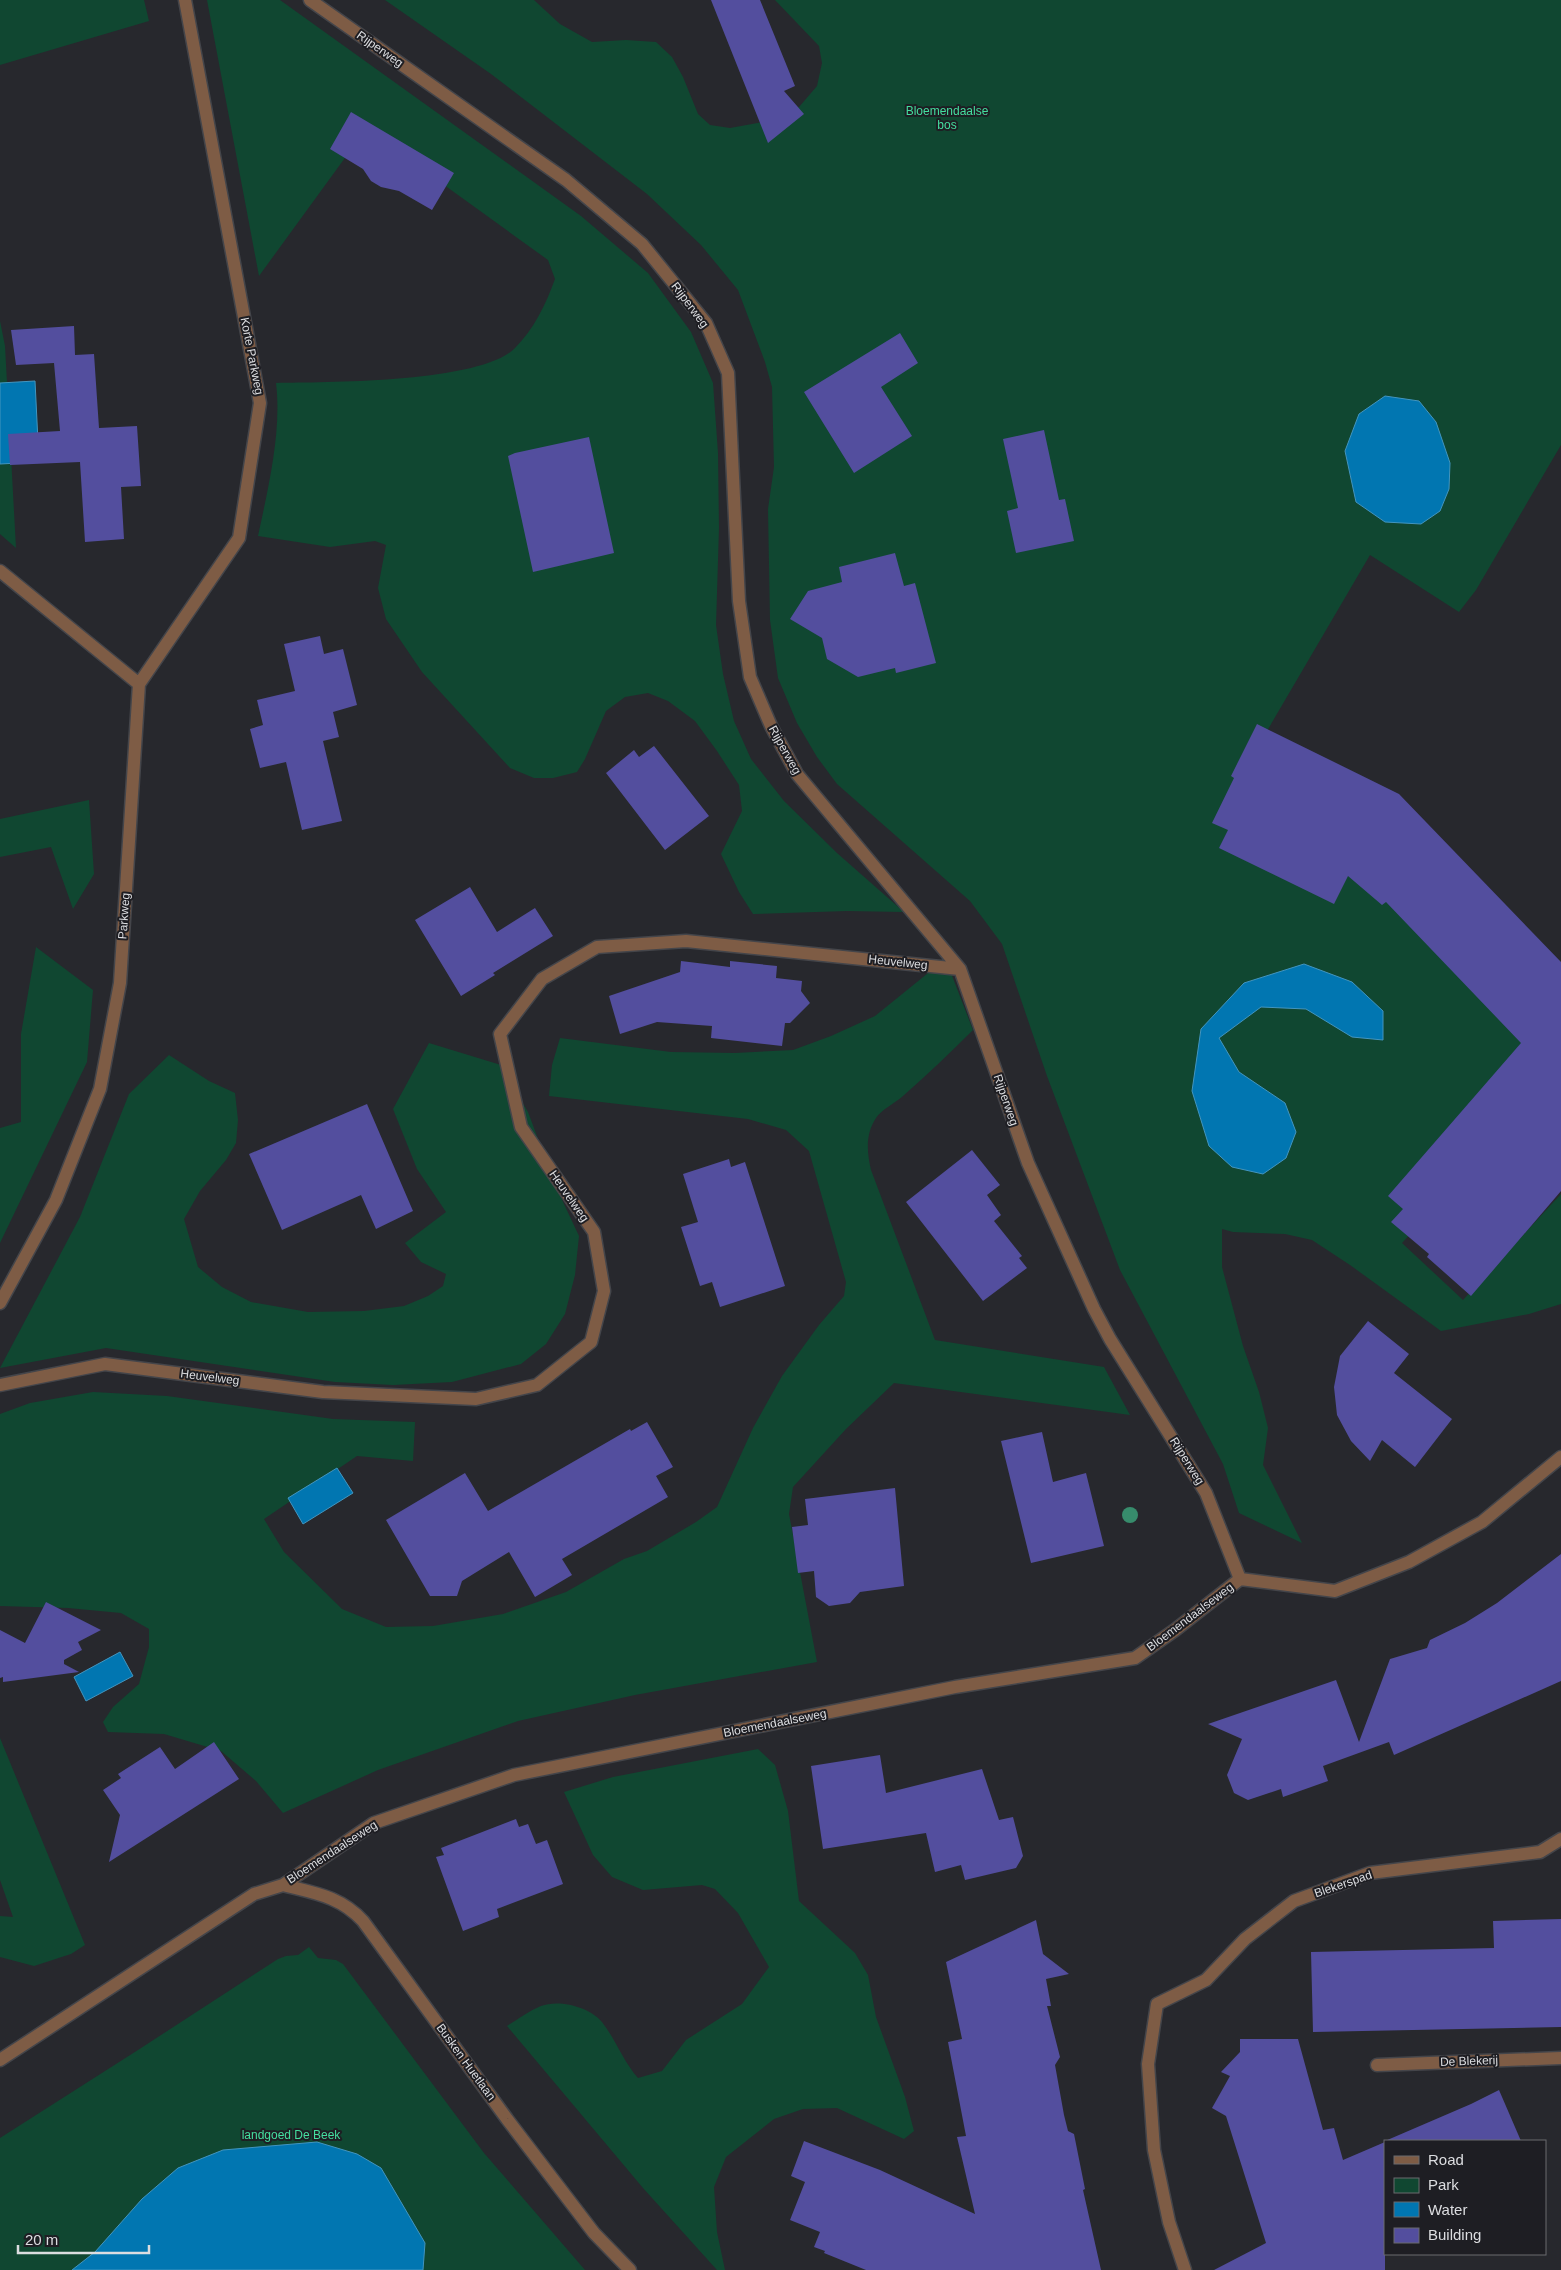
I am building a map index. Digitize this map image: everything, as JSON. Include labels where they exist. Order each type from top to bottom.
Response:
[{"type":"street","name":"Korte Parkweg","points":[[139,684],[239,538],[260,403],[186,0]]},
{"type":"street","name":"Rijperweg","points":[[310,0],[566,180],[642,244],[706,323],[728,373],[739,601],[750,677],[771,726],[797,774],[960,969],[1028,1163],[1094,1309],[1110,1339],[1206,1493],[1240,1579]]},
{"type":"street","points":[[0,571],[139,684]]},
{"type":"street","name":"Parkweg","points":[[0,1303],[56,1200],[100,1089],[120,983],[139,684]]},
{"type":"street","name":"Heuvelweg","points":[[0,1385],[104,1364],[323,1392],[476,1399],[537,1385],[591,1342],[604,1291],[594,1232],[521,1127],[500,1034],[542,979],[597,947],[686,941],[960,969]]},
{"type":"street","name":"Bloemendaalseweg","points":[[0,2060],[254,1894],[283,1885],[374,1823],[514,1775],[955,1687],[1134,1658],[1175,1630],[1240,1579],[1335,1591],[1409,1562],[1482,1522],[1561,1457]]},
{"type":"street","name":"Blekerspad","points":[[1184,2270],[1169,2222],[1154,2150],[1148,2064],[1157,2004],[1206,1980],[1245,1939],[1294,1900],[1370,1873],[1540,1852],[1561,1839]]},
{"type":"street","name":"Busken Huetlaan","points":[[283,1885],[336,1899],[352,1908],[364,1921],[507,2119],[594,2233],[630,2270]]},
{"type":"street","name":"De Blekerij","points":[[1377,2065],[1561,2058]]},
{"type":"green space","points":[[0,0],[144,0],[149,21],[0,65]]},
{"type":"green space","points":[[207,0],[280,0],[581,216],[648,273],[691,332],[713,383],[718,453],[719,528],[716,625],[723,674],[734,721],[751,759],[784,801],[837,853],[904,912],[847,911],[753,914],[739,892],[721,854],[742,811],[739,785],[695,721],[668,701],[648,693],[625,697],[606,711],[585,759],[577,772],[553,778],[534,778],[510,768],[422,672],[386,619],[378,588],[386,545],[375,541],[330,547],[258,536],[276,440],[276,383],[365,381],[402,378],[470,368],[497,360],[515,348],[528,333],[548,298],[555,279],[548,260],[397,151],[358,140],[259,276]]},
{"type":"green space","name":"Bloemendaalse bos","points":[[385,0],[534,0],[560,24],[592,42],[626,40],[656,42],[672,57],[683,77],[698,114],[710,125],[730,128],[763,122],[799,107],[817,86],[822,63],[819,46],[775,0],[1561,0],[1561,445],[1476,590],[1459,612],[1370,555],[1233,789],[1386,876],[1561,1071],[1402,1243],[1463,1300],[1561,1194],[1561,1304],[1529,1314],[1441,1331],[1312,1240],[1285,1234],[1233,1232],[1222,1229],[1222,1267],[1243,1346],[1259,1392],[1268,1428],[1263,1465],[1302,1543],[1239,1513],[1223,1464],[1120,1270],[1047,1076],[1002,944],[970,901],[837,784],[817,757],[797,723],[778,678],[770,620],[768,509],[774,467],[772,387],[765,362],[738,290],[701,245],[647,194],[491,74]],"holes":[[[1345,451],[1385,522],[1356,502]]]},
{"type":"green space","points":[[0,321],[5,346],[16,548],[0,534]]},
{"type":"green space","points":[[89,800],[94,874],[73,909],[51,847],[0,857],[0,819]]},
{"type":"green space","points":[[36,947],[93,990],[87,1062],[0,1243],[0,1128],[21,1122],[21,1034]]},
{"type":"green space","points":[[938,965],[951,973],[973,1030],[900,1099],[878,1115],[872,1124],[868,1144],[871,1170],[935,1340],[1104,1367],[1130,1415],[894,1383],[846,1429],[793,1487],[789,1514],[817,1662],[635,1695],[518,1721],[378,1770],[283,1813],[256,1781],[221,1751],[164,1734],[108,1732],[103,1722],[113,1707],[139,1684],[149,1647],[149,1629],[121,1613],[68,1608],[0,1606],[0,1414],[30,1403],[93,1392],[167,1396],[333,1419],[415,1422],[413,1461],[357,1456],[264,1519],[284,1552],[342,1609],[386,1627],[433,1626],[503,1614],[566,1592],[624,1559],[647,1551],[696,1522],[717,1507],[753,1428],[782,1376],[819,1325],[844,1296],[846,1282],[809,1151],[786,1130],[748,1119],[549,1096],[552,1065],[560,1038],[671,1052],[735,1053],[793,1050],[831,1036],[875,1016]]},
{"type":"green space","points":[[429,1043],[501,1065],[528,1112],[556,1187],[579,1236],[575,1275],[565,1314],[546,1344],[521,1364],[452,1382],[393,1385],[335,1382],[106,1348],[0,1368],[80,1217],[129,1094],[169,1055],[209,1081],[235,1093],[238,1120],[236,1143],[226,1160],[200,1191],[184,1219],[198,1267],[222,1287],[251,1302],[308,1312],[364,1311],[404,1306],[428,1296],[443,1286],[446,1274],[421,1262],[405,1243],[446,1212],[417,1169],[393,1109]]},
{"type":"green space","points":[[0,1738],[85,1945],[71,1954],[34,1966],[0,1957],[0,1916],[13,1917],[0,1880]]},
{"type":"green space","points":[[758,1749],[775,1765],[788,1811],[799,1901],[855,1953],[868,1975],[876,2017],[905,2097],[914,2131],[904,2139],[837,2108],[803,2109],[774,2119],[726,2157],[714,2187],[717,2232],[725,2270],[717,2270],[643,2188],[507,2026],[532,2010],[548,2004],[565,2004],[582,2008],[602,2022],[638,2078],[662,2071],[686,2040],[742,2004],[769,1967],[738,1913],[715,1889],[702,1885],[643,1890],[612,1877],[593,1855],[564,1792],[613,1777]]},
{"type":"green space","name":"landgoed De Beek","points":[[309,1947],[318,1958],[336,1960],[343,1964],[484,2153],[585,2270],[0,2270],[0,2138],[278,1959],[298,1955]]},
{"type":"water","points":[[35,381],[39,462],[0,464],[0,383]]},
{"type":"water","points":[[1385,396],[1419,401],[1436,422],[1450,463],[1449,489],[1440,511],[1421,524],[1385,522],[1356,502],[1345,451],[1359,414]]},
{"type":"water","points":[[1304,964],[1352,982],[1383,1011],[1383,1040],[1352,1037],[1306,1009],[1261,1007],[1219,1038],[1239,1072],[1285,1103],[1296,1132],[1286,1158],[1263,1174],[1232,1167],[1209,1146],[1192,1091],[1201,1029],[1244,983]]},
{"type":"water","points":[[337,1468],[353,1493],[303,1524],[288,1498]]},
{"type":"water","points":[[120,1652],[133,1676],[86,1701],[74,1677]]},
{"type":"water","points":[[317,2142],[357,2154],[381,2168],[425,2243],[423,2270],[72,2270],[95,2252],[142,2199],[178,2168],[223,2150]]},
{"type":"building","points":[[711,0],[760,0],[795,86],[784,91],[804,114],[768,143]]},
{"type":"building","points":[[351,112],[454,173],[432,210],[399,191],[381,187],[371,181],[363,169],[330,149]]},
{"type":"building","points":[[74,326],[75,355],[94,354],[99,428],[137,426],[141,486],[121,487],[124,539],[85,542],[80,462],[10,465],[8,434],[60,431],[54,363],[16,365],[11,330]]},
{"type":"building","points":[[900,333],[918,363],[881,387],[912,436],[854,473],[804,392]]},
{"type":"building","points":[[1044,430],[1059,500],[1065,499],[1074,541],[1016,553],[1007,511],[1018,508],[1003,439]]},
{"type":"building","points":[[589,437],[614,553],[533,572],[508,456]]},
{"type":"building","points":[[895,553],[904,586],[915,583],[936,663],[896,673],[895,668],[858,677],[827,659],[822,638],[790,619],[808,591],[842,582],[839,567]]},
{"type":"building","points":[[320,636],[324,654],[343,649],[357,705],[333,712],[339,737],[323,741],[342,821],[302,830],[286,762],[260,768],[250,729],[263,725],[257,700],[295,691],[284,644]]},
{"type":"building","points":[[1257,724],[1399,794],[1561,962],[1561,1191],[1471,1296],[1427,1257],[1429,1254],[1391,1222],[1403,1209],[1388,1196],[1521,1043],[1386,902],[1382,905],[1348,876],[1334,904],[1219,848],[1228,830],[1212,823],[1234,778],[1231,776]]},
{"type":"building","points":[[654,746],[709,816],[665,850],[606,773],[634,750],[639,757]]},
{"type":"building","points":[[470,887],[497,932],[535,908],[553,936],[493,973],[495,975],[461,996],[415,920]]},
{"type":"building","points":[[681,961],[730,967],[730,961],[777,966],[776,978],[802,981],[801,991],[810,1003],[790,1023],[785,1023],[782,1046],[711,1038],[712,1026],[657,1022],[620,1034],[609,996],[680,972]]},
{"type":"building","points":[[367,1104],[413,1211],[376,1229],[361,1195],[282,1230],[249,1154]]},
{"type":"building","points":[[972,1150],[1000,1185],[987,1195],[1001,1215],[994,1221],[1022,1256],[1019,1258],[1027,1268],[983,1301],[906,1202]]},
{"type":"building","points":[[729,1159],[731,1167],[745,1162],[785,1286],[720,1307],[712,1282],[700,1286],[681,1227],[698,1222],[683,1174]]},
{"type":"building","points":[[1368,1321],[1409,1354],[1394,1373],[1452,1419],[1415,1467],[1382,1440],[1370,1461],[1351,1441],[1337,1415],[1334,1387],[1340,1356]]},
{"type":"building","points":[[647,1422],[673,1467],[656,1476],[668,1497],[562,1559],[572,1575],[535,1597],[509,1552],[462,1581],[457,1596],[430,1596],[386,1520],[465,1473],[488,1511],[630,1429],[631,1431]]},
{"type":"building","points":[[1042,1432],[1053,1482],[1086,1473],[1104,1546],[1031,1563],[1001,1441]]},
{"type":"building","points":[[895,1488],[904,1586],[860,1592],[850,1603],[829,1606],[816,1597],[814,1571],[798,1573],[792,1527],[808,1525],[805,1499]]},
{"type":"building","points":[[1561,1554],[1561,1681],[1394,1755],[1389,1742],[1323,1766],[1328,1781],[1283,1797],[1281,1789],[1248,1800],[1234,1793],[1227,1775],[1242,1739],[1208,1724],[1336,1680],[1359,1742],[1390,1659],[1427,1648],[1430,1640],[1465,1623],[1497,1603]]},
{"type":"building","points":[[46,1602],[101,1630],[78,1642],[82,1650],[64,1660],[64,1664],[79,1672],[3,1682],[3,1677],[0,1678],[0,1630],[25,1643]]},
{"type":"building","points":[[214,1742],[239,1779],[109,1862],[120,1815],[103,1790],[121,1778],[118,1774],[160,1747],[175,1769]]},
{"type":"building","points":[[880,1755],[886,1793],[982,1769],[999,1820],[1013,1817],[1023,1856],[1016,1868],[965,1880],[961,1865],[935,1872],[926,1833],[823,1849],[811,1766]]},
{"type":"building","points":[[516,1819],[519,1827],[528,1824],[536,1844],[547,1840],[563,1884],[497,1909],[499,1917],[463,1931],[436,1857],[444,1855],[441,1848]]},
{"type":"building","points":[[1561,1919],[1561,2027],[1313,2032],[1311,1952],[1494,1948],[1493,1921]]},
{"type":"building","points":[[1036,1920],[1043,1954],[1069,1974],[1046,1979],[1051,2006],[1047,2006],[1060,2057],[1055,2065],[1064,2115],[1068,2131],[1074,2134],[1085,2189],[1083,2190],[1101,2270],[866,2270],[814,2247],[820,2232],[790,2220],[805,2182],[791,2176],[804,2141],[880,2170],[975,2214],[957,2137],[966,2136],[948,2042],[962,2039],[946,1962]]},
{"type":"building","points":[[1240,2039],[1298,2039],[1323,2130],[1334,2128],[1343,2160],[1384,2142],[1385,2270],[1214,2270],[1266,2243],[1226,2116],[1212,2108],[1230,2076],[1221,2072],[1240,2052]]},
{"type":"building","points":[[1499,2090],[1521,2140],[1387,2140]]}]
